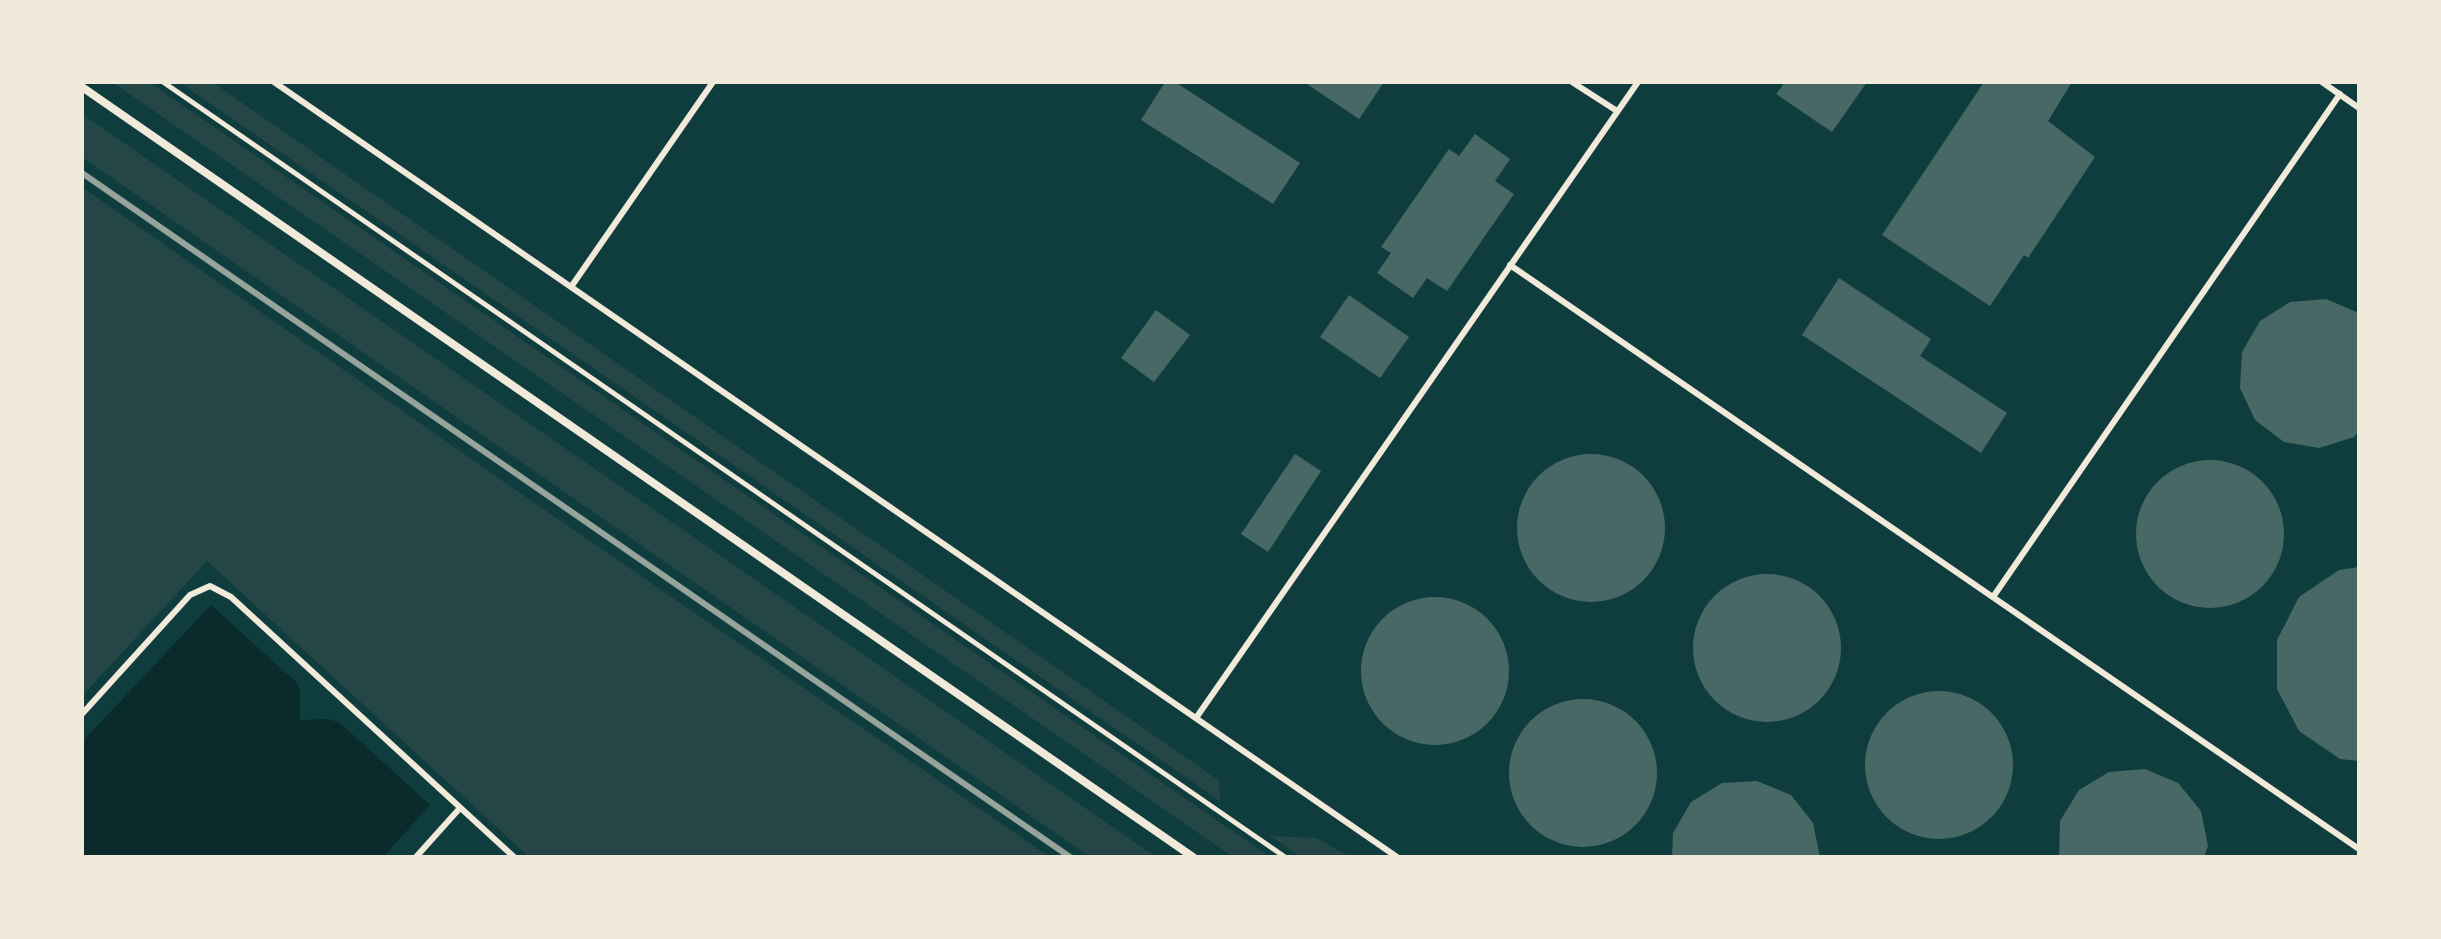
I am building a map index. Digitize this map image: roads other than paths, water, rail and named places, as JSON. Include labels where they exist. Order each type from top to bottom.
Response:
[{"type":"street","points":[[82,87],[1193,857]]},
{"type":"lane","points":[[274,82],[1397,857]]},
{"type":"lane","points":[[571,287],[713,82]]},
{"type":"lane","points":[[1572,82],[1617,111]]},
{"type":"lane","points":[[1196,718],[1638,82]]},
{"type":"lane","points":[[2322,82],[2359,108]]},
{"type":"lane","points":[[1993,597],[2340,94]]},
{"type":"lane","points":[[1510,265],[2359,849]]},
{"type":"lane","points":[[82,714],[190,595],[210,586],[231,597],[514,857]]},
{"type":"lane","points":[[416,857],[460,808]]},
{"type":"railway","points":[[82,173],[1070,857]]}]
